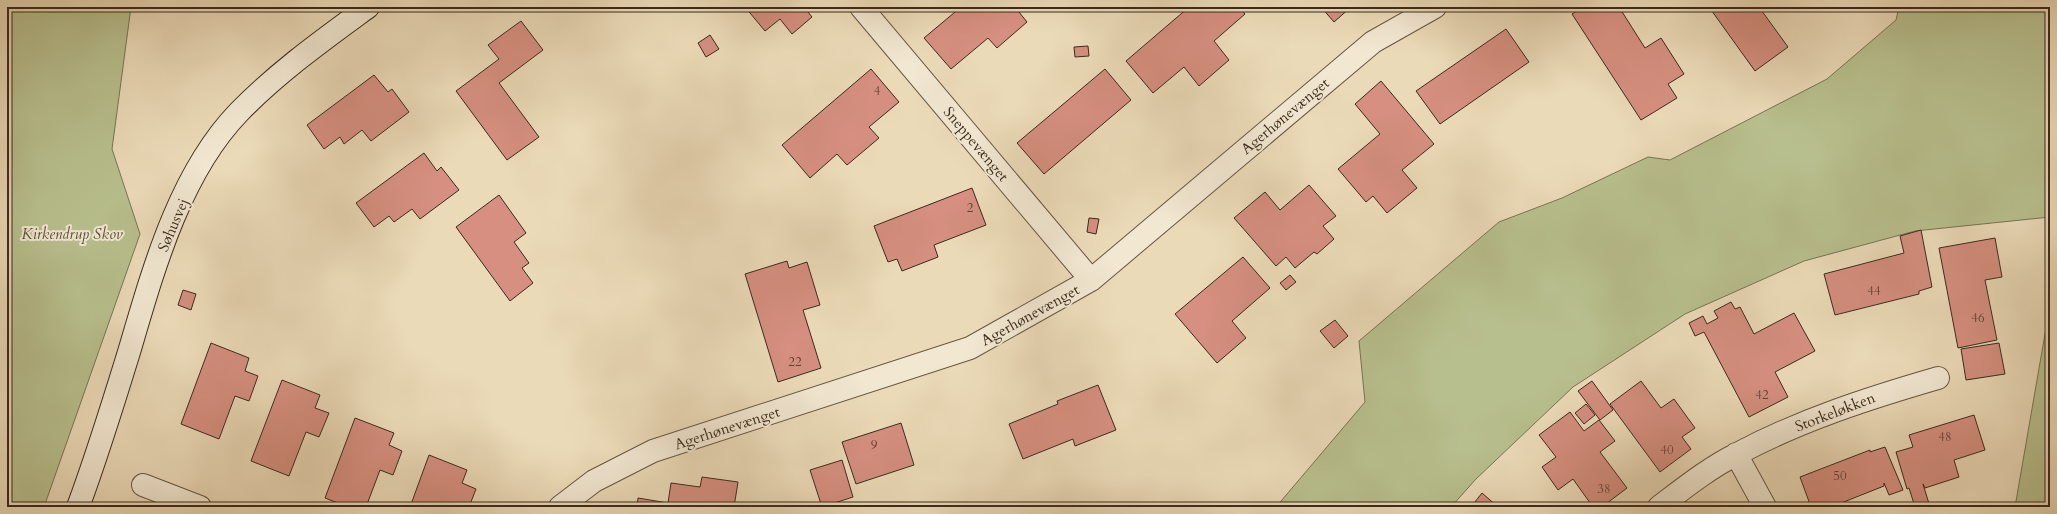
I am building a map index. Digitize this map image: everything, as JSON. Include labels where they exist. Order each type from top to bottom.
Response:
[{"type":"street","name":"Søhusvej","points":[[78,507],[100,447],[153,271],[176,214],[203,160],[238,113],[287,68],[368,7]]},
{"type":"street","name":"Sneppevænget","points":[[861,7],[1091,280]]},
{"type":"street","name":"Agerhønevænget","points":[[560,507],[594,481],[654,451],[970,348],[1091,280],[1373,42],[1436,7]]},
{"type":"street","name":"Storkeløkken","points":[[1659,507],[1685,487],[1736,454],[1813,418],[1861,400],[1938,378]]},
{"type":"street","points":[[1736,454],[1765,507]]},
{"type":"street","points":[[143,485],[200,507]]},
{"type":"green space","name":"Kirkendrup Skov","points":[[7,7],[131,7],[112,149],[140,234],[44,507],[7,507]]},
{"type":"green space","points":[[1899,7],[2050,7],[2050,217],[1915,231],[1804,261],[1685,314],[1573,387],[1476,479],[1451,507],[1276,507],[1365,402],[1359,341],[1499,222],[1562,198],[1648,157],[1670,160],[1827,79],[1896,20]]},
{"type":"green space","points":[[2050,305],[2050,507],[2015,507]]},
{"type":"building","points":[[745,7],[804,7],[812,17],[792,34],[780,19],[765,31]]},
{"type":"building","points":[[961,7],[1024,7],[1019,12],[1027,22],[997,48],[988,38],[951,69],[924,38]]},
{"type":"building","points":[[1189,7],[1239,7],[1245,14],[1214,41],[1229,60],[1199,86],[1184,67],[1153,93],[1126,61]]},
{"type":"building","points":[[1321,7],[1351,7],[1334,22]]},
{"type":"building","points":[[1583,7],[1619,7],[1645,48],[1661,38],[1684,74],[1668,84],[1677,98],[1641,120],[1572,14]]},
{"type":"building","points":[[1709,7],[1759,7],[1788,47],[1755,71]]},
{"type":"building","points":[[521,21],[543,50],[499,83],[539,137],[507,160],[456,91],[499,59],[488,45]]},
{"type":"building","points":[[1506,29],[1529,62],[1440,124],[1416,91]]},
{"type":"building","points":[[710,35],[719,49],[706,57],[698,43]]},
{"type":"building","points":[[1088,46],[1089,56],[1075,57],[1074,47]]},
{"type":"building","points":[[871,69],[899,102],[869,127],[879,138],[847,165],[837,154],[810,178],[782,145]]},
{"type":"building","points":[[1105,69],[1131,100],[1044,174],[1017,143]]},
{"type":"building","points":[[374,75],[388,92],[392,89],[409,112],[371,141],[362,130],[344,144],[340,137],[324,149],[307,125]]},
{"type":"building","points":[[1381,81],[1434,144],[1402,170],[1417,188],[1387,213],[1373,196],[1366,202],[1338,169],[1380,134],[1355,104]]},
{"type":"building","points":[[424,153],[437,171],[441,167],[459,190],[420,219],[412,209],[394,222],[389,216],[374,227],[356,203]]},
{"type":"building","points":[[1309,185],[1336,216],[1323,226],[1334,239],[1317,254],[1314,252],[1295,268],[1286,257],[1276,266],[1234,218],[1265,192],[1280,210]]},
{"type":"building","points":[[972,188],[986,225],[934,245],[938,257],[902,271],[897,259],[888,262],[874,226]]},
{"type":"building","points":[[499,195],[526,233],[514,242],[529,263],[522,268],[533,283],[510,301],[456,227]]},
{"type":"building","points":[[1089,218],[1099,219],[1096,234],[1087,232]]},
{"type":"building","points":[[1921,230],[1932,287],[1919,291],[1919,294],[1835,315],[1824,274],[1904,253],[1900,236]]},
{"type":"building","points":[[1995,238],[2002,277],[1985,280],[1997,340],[1958,348],[1939,248]]},
{"type":"building","points":[[1243,257],[1270,288],[1232,321],[1246,338],[1217,363],[1175,314]]},
{"type":"building","points":[[787,261],[789,268],[807,262],[820,305],[803,310],[821,368],[778,382],[745,274]]},
{"type":"building","points":[[1290,275],[1296,282],[1286,290],[1280,283]]},
{"type":"building","points":[[183,290],[196,294],[191,310],[178,305]]},
{"type":"building","points":[[1731,302],[1735,309],[1740,307],[1754,334],[1794,313],[1815,351],[1775,372],[1788,397],[1749,417],[1704,332],[1695,336],[1689,323],[1703,316],[1707,324],[1718,318],[1714,311]]},
{"type":"building","points":[[1335,320],[1348,336],[1334,348],[1320,331]]},
{"type":"building","points":[[211,343],[249,358],[245,371],[258,376],[249,401],[235,396],[219,439],[181,424]]},
{"type":"building","points":[[1999,343],[2005,374],[1966,380],[1961,349]]},
{"type":"building","points":[[282,380],[320,395],[315,408],[329,413],[319,437],[306,432],[289,476],[251,461]]},
{"type":"building","points":[[1592,381],[1613,410],[1600,420],[1578,391]]},
{"type":"building","points":[[1641,381],[1661,408],[1674,399],[1695,428],[1682,437],[1691,449],[1660,472],[1610,404]]},
{"type":"building","points":[[1098,385],[1116,430],[1075,446],[1073,439],[1023,459],[1009,424],[1058,404],[1057,401]]},
{"type":"building","points":[[1586,404],[1595,415],[1584,424],[1575,413]]},
{"type":"building","points":[[1570,412],[1584,431],[1599,420],[1615,441],[1600,452],[1627,488],[1602,507],[1593,507],[1573,479],[1558,490],[1542,467],[1556,457],[1539,435]]},
{"type":"building","points":[[1974,415],[1985,450],[1954,460],[1959,477],[1925,488],[1923,484],[1930,507],[1915,507],[1909,488],[1907,489],[1896,452],[1913,447],[1909,435]]},
{"type":"building","points":[[355,418],[394,433],[389,445],[402,451],[393,475],[380,470],[366,507],[348,507],[325,498]]},
{"type":"building","points":[[901,423],[914,465],[856,484],[842,442]]},
{"type":"building","points":[[1885,447],[1903,490],[1889,495],[1884,483],[1884,486],[1831,507],[1811,507],[1800,477],[1870,450],[1870,452]]},
{"type":"building","points":[[429,455],[467,470],[462,483],[476,489],[469,507],[410,507]]},
{"type":"building","points":[[842,460],[853,497],[822,507],[810,470]]},
{"type":"building","points":[[702,477],[738,482],[734,507],[637,507],[638,498],[668,503],[671,483],[700,487]]},
{"type":"building","points":[[1482,493],[1498,507],[1471,507]]}]
